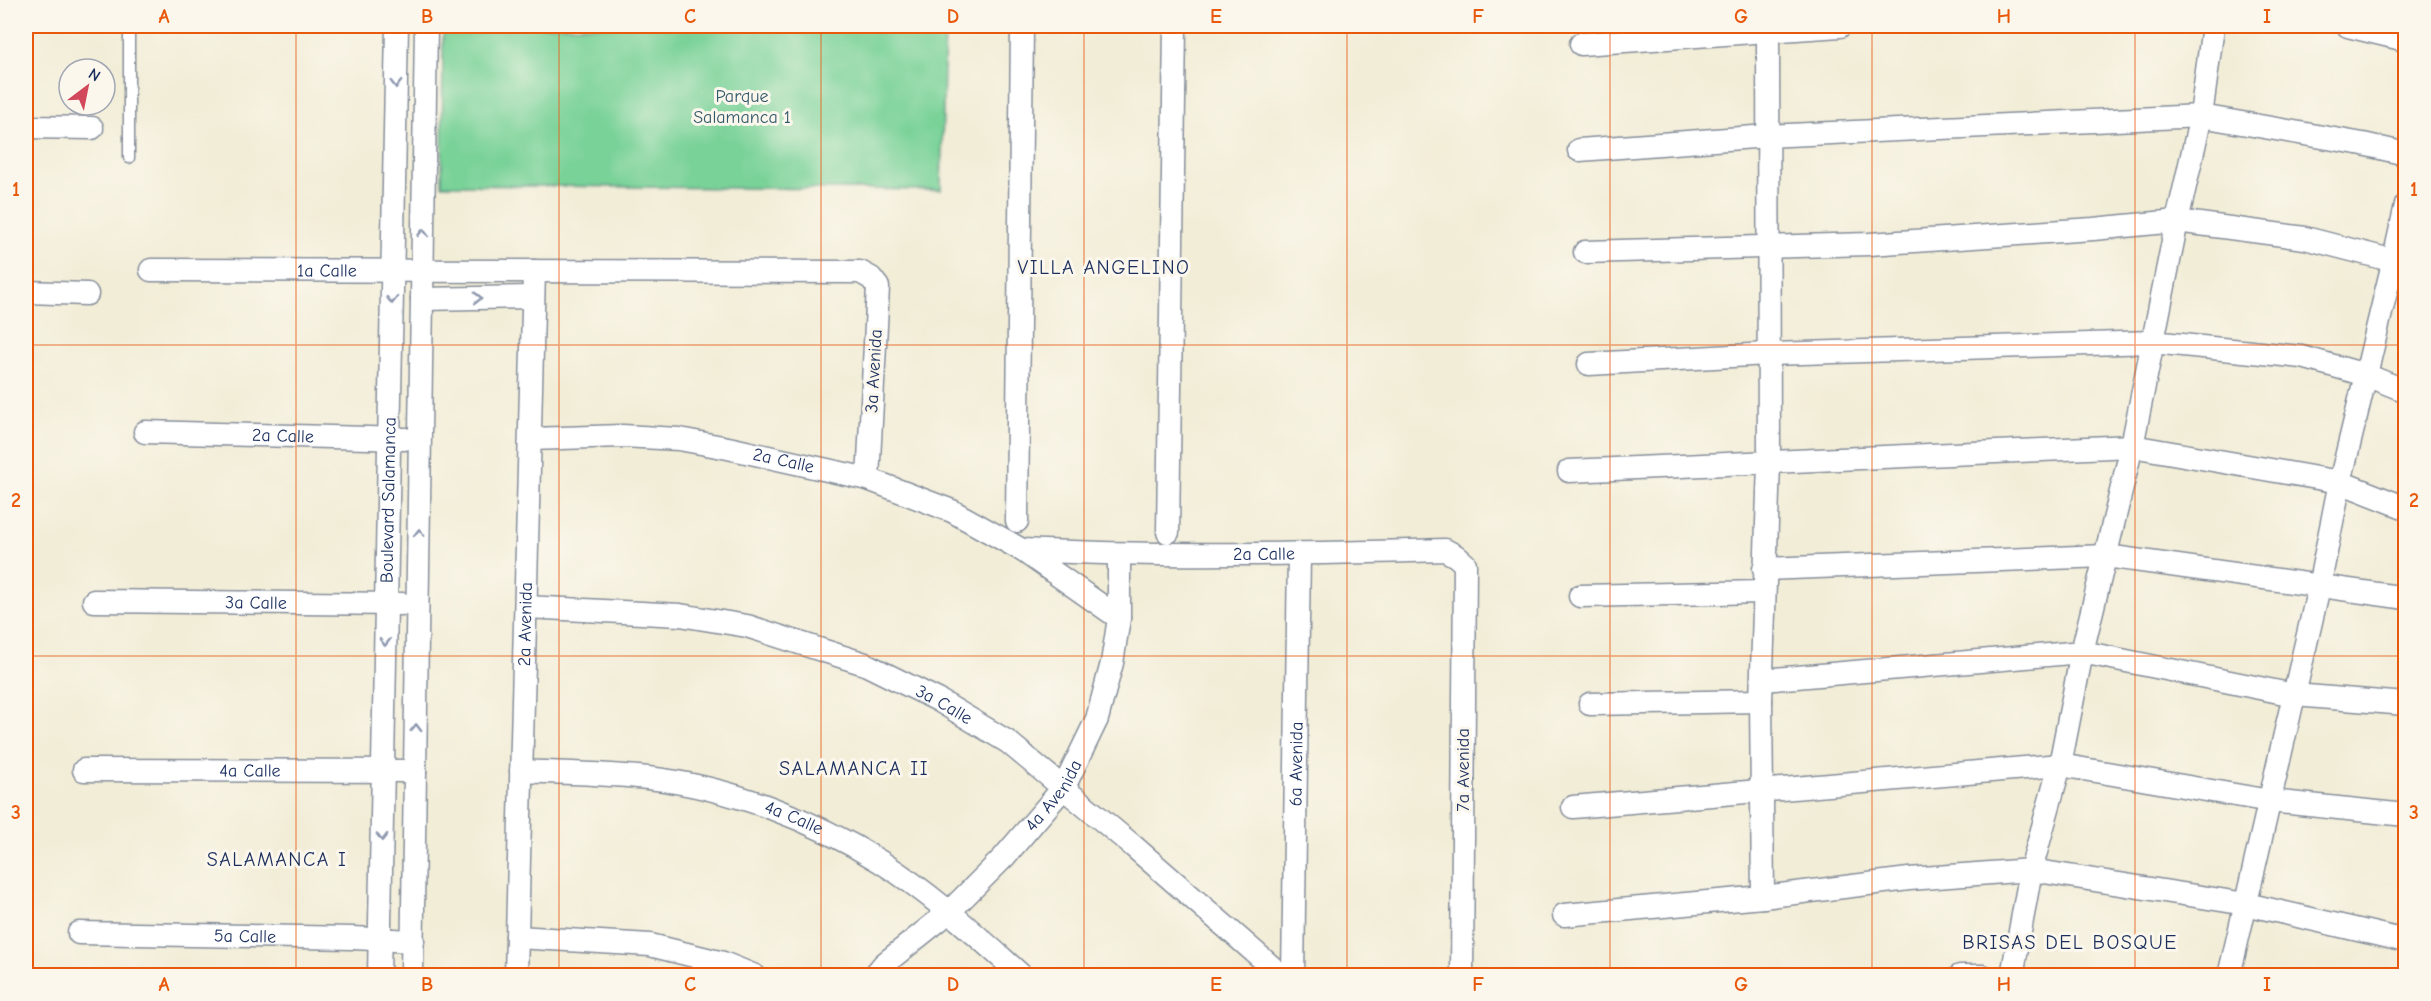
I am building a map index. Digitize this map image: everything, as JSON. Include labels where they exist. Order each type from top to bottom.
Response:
[{"type":"street","name":"Boulevard Salamanca","points":[[379,975],[397,26]]},
{"type":"street","name":"Boulevard Salamanca","points":[[412,975],[426,26]]},
{"type":"street","points":[[1017,521],[1022,26]]},
{"type":"street","points":[[1168,532],[1175,26]]},
{"type":"street","points":[[1581,44],[1840,26]]},
{"type":"street","points":[[2012,975],[2031,870],[2060,765],[2082,652],[2132,446],[2177,221],[2201,116],[2213,26]]},
{"type":"street","points":[[2348,26],[2406,40]]},
{"type":"street","points":[[1762,897],[1763,592],[1768,463],[1768,31]]},
{"type":"street","points":[[1579,150],[1768,136],[2201,116],[2363,144],[2406,154]]},
{"type":"street","points":[[26,127],[92,128]]},
{"type":"street","points":[[2229,975],[2319,587],[2340,482],[2366,375],[2400,262],[2406,205]]},
{"type":"street","points":[[1585,252],[1869,244],[2177,221],[2305,238],[2400,262]]},
{"type":"street","name":"1a Calle","points":[[151,270],[534,271]]},
{"type":"street","name":"3a Avenida","points":[[534,271],[860,272],[871,278],[878,287],[868,479]]},
{"type":"street","name":"2a Avenida","points":[[516,975],[534,271]]},
{"type":"street","points":[[26,292],[87,294]]},
{"type":"street","points":[[422,299],[533,297]]},
{"type":"street","points":[[1588,364],[1768,354],[2152,342],[2302,357],[2366,375],[2406,391]]},
{"type":"street","name":"2a Calle","points":[[145,432],[420,440]]},
{"type":"street","name":"2a Calle","points":[[531,438],[622,436],[679,439],[868,479],[952,511],[1022,550],[1119,618]]},
{"type":"street","points":[[1569,471],[2132,446],[2340,482],[2406,508]]},
{"type":"street","name":"2a Calle","points":[[1022,550],[1119,555],[1445,550],[1465,564]]},
{"type":"street","name":"6a Avenida","points":[[1293,975],[1299,554]]},
{"type":"street","name":"4a Avenida","points":[[874,975],[884,964],[949,912],[1004,857],[1064,787],[1097,719],[1112,663],[1119,618],[1119,555]]},
{"type":"street","points":[[1764,569],[2106,556],[2406,598]]},
{"type":"street","name":"7a Avenida","points":[[1462,975],[1465,564]]},
{"type":"street","points":[[1580,596],[1763,592]]},
{"type":"street","name":"3a Calle","points":[[94,601],[418,604]]},
{"type":"street","name":"3a Calle","points":[[526,607],[680,615],[747,626],[865,664],[938,699],[1008,742],[1064,787],[1282,975]]},
{"type":"street","points":[[1590,704],[1762,690],[2082,652],[2294,695],[2406,704]]},
{"type":"street","points":[[1574,807],[2060,765],[2270,801],[2406,815]]},
{"type":"street","name":"4a Calle","points":[[84,771],[416,771]]},
{"type":"street","name":"4a Calle","points":[[521,771],[648,778],[721,791],[812,824],[882,862],[949,912],[1022,975]]},
{"type":"street","points":[[1564,915],[1762,897],[1910,879],[2031,870],[2246,904],[2406,941]]},
{"type":"street","name":"5a Calle","points":[[79,933],[413,941]]},
{"type":"street","points":[[517,937],[650,945],[723,963],[755,975]]},
{"type":"street","points":[[1960,975],[1983,975]]},
{"type":"lane","points":[[129,26],[129,158]]},
{"type":"green space","name":"Parque Salamanca 1","points":[[522,26],[945,26],[941,190],[442,185],[443,29]]},
{"type":"district","name":"VILLA ANGELINO","points":[[1104,267]]},
{"type":"district","name":"SALAMANCA II","points":[[854,768]]},
{"type":"district","name":"SALAMANCA I","points":[[277,859]]},
{"type":"district","name":"BRISAS DEL BOSQUE","points":[[2070,942]]}]
